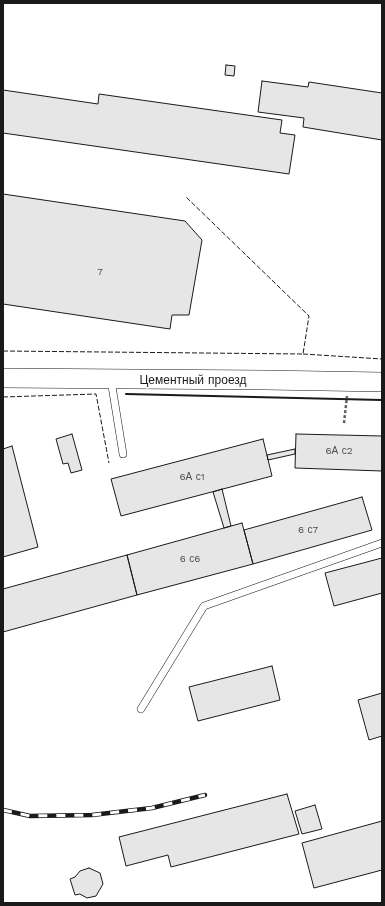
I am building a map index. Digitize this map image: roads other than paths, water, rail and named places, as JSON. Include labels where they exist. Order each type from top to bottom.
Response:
[{"type":"street","name":"Цементный проезд","points":[[3,378],[382,382]]},
{"type":"lane","points":[[111,379],[123,454]]},
{"type":"lane","points":[[141,710],[204,606],[382,543]]},
{"type":"railway","points":[[3,810],[30,816],[92,815],[152,808],[205,795]]}]
